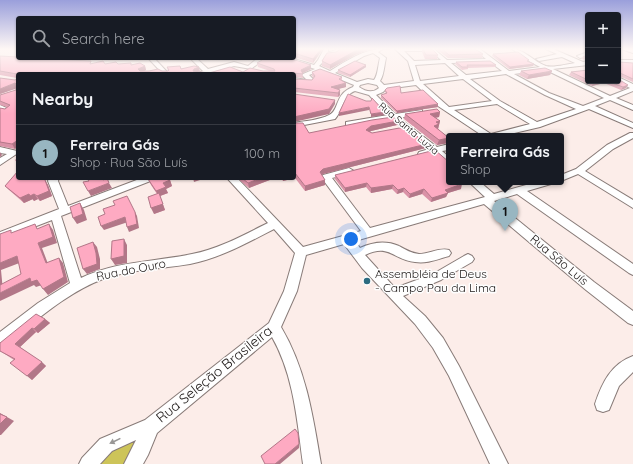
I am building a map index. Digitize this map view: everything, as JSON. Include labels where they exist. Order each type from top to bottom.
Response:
[{"type":"street","points":[[296,80],[310,82],[311,80],[305,75],[313,71]]},
{"type":"street","points":[[324,71],[357,86],[361,92],[371,93],[380,91],[384,88],[383,87]]},
{"type":"street","points":[[330,73],[334,71]]},
{"type":"street","points":[[376,82],[380,77],[380,71]]},
{"type":"street","points":[[415,71],[419,83],[448,109],[484,133]]},
{"type":"street","points":[[457,71],[498,102],[537,124]]},
{"type":"street","points":[[505,71],[547,94],[633,126]]},
{"type":"street","points":[[296,124],[332,118],[336,114],[336,101],[347,91],[368,81],[376,82],[383,87],[526,71]]},
{"type":"street","points":[[553,71],[633,108]]},
{"type":"street","points":[[621,81],[633,88]]},
{"type":"street","points":[[506,133],[554,120],[633,88]]},
{"type":"street","points":[[347,91],[361,96],[364,99]]},
{"type":"street","name":"Rua Santa Luzia","points":[[371,93],[393,116],[446,158]]},
{"type":"street","points":[[437,110],[498,102]]},
{"type":"street","points":[[350,124],[426,112]]},
{"type":"street","points":[[392,130],[406,127]]},
{"type":"street","points":[[564,175],[579,171],[610,147],[633,135]]},
{"type":"street","points":[[415,156],[446,148]]},
{"type":"street","points":[[0,150],[14,154],[0,162]]},
{"type":"street","points":[[356,170],[326,177],[368,233]]},
{"type":"street","points":[[579,171],[633,205]]},
{"type":"street","points":[[56,180],[60,212],[77,284]]},
{"type":"street","points":[[0,236],[145,180]]},
{"type":"street","points":[[234,180],[300,252],[490,199],[522,187],[532,185]]},
{"type":"street","points":[[477,185],[490,199]]},
{"type":"street","points":[[522,187],[633,270]]},
{"type":"street","name":"Rua São Luís","points":[[490,199],[590,286],[633,318]]},
{"type":"street","name":"Rua do Ouro","points":[[0,340],[47,304],[77,284],[107,273],[205,256],[220,251],[275,224]]},
{"type":"street","points":[[346,239],[393,294],[420,320],[438,343],[454,371],[499,464]]},
{"type":"street","points":[[358,254],[373,247],[382,246],[393,249],[410,257],[422,259],[445,253]]},
{"type":"street","name":"Rua Seleção Brasileira","points":[[150,427],[274,327],[292,288],[300,252]]},
{"type":"street","points":[[393,294],[438,277],[468,259]]},
{"type":"street","points":[[274,327],[292,361],[299,382],[312,464]]},
{"type":"street","points":[[603,404],[614,378],[625,367],[633,363]]},
{"type":"street","points":[[88,464],[106,445],[127,435],[150,427]]},
{"type":"street","points":[[134,464],[142,449],[150,427]]},
{"type":"shaded area","points":[[131,442],[136,442],[127,464],[93,464],[105,452]]},
{"type":"building","points":[[0,71],[193,71],[201,72],[16,72],[16,74]]},
{"type":"building","points":[[217,71],[243,72],[212,72]]},
{"type":"building","points":[[245,71],[301,71],[303,74],[296,73],[296,72],[243,72]]},
{"type":"building","points":[[325,71],[342,77],[339,79],[346,83],[331,87],[340,90],[338,93],[296,88],[296,79],[312,80],[315,76],[312,72]]},
{"type":"building","points":[[340,71],[357,71],[350,75]]},
{"type":"building","points":[[521,71],[551,71],[552,71],[529,75]]},
{"type":"building","points":[[585,71],[585,79],[571,72]]},
{"type":"building","points":[[621,71],[633,71],[633,79],[621,73]]},
{"type":"building","points":[[0,78],[15,80],[16,84],[15,83],[0,89]]},
{"type":"building","points":[[621,81],[628,85],[623,87],[615,84],[621,84]]},
{"type":"building","points":[[400,86],[401,93],[423,90],[438,104],[397,111],[381,95],[387,93],[385,90],[387,88]]},
{"type":"building","points":[[16,90],[16,141],[12,144],[0,142],[0,108],[5,109],[10,105],[0,101],[0,95]]},
{"type":"building","points":[[296,94],[335,100],[329,109],[296,117]]},
{"type":"building","points":[[348,94],[366,101],[371,101],[372,98],[385,112],[371,114],[369,107],[339,113]]},
{"type":"building","points":[[437,109],[440,112],[430,114],[440,121],[436,122],[439,124],[434,126],[446,136],[446,139],[439,140],[405,114]]},
{"type":"building","points":[[393,117],[398,121],[371,126],[366,130],[372,133],[405,127],[427,144],[323,169],[320,172],[325,180],[305,186],[296,174],[296,123],[303,123],[309,133]]},
{"type":"building","points":[[435,150],[446,159],[446,185],[459,185],[445,190],[448,193],[432,198],[424,189],[410,194],[404,188],[398,190],[393,185],[371,188],[367,183],[345,188],[335,175]]},
{"type":"building","points":[[16,173],[16,180],[45,180],[49,191],[37,196],[34,194],[30,196],[29,194],[20,198],[5,186]]},
{"type":"building","points":[[88,180],[108,180],[109,183],[88,191],[83,182],[89,181]]},
{"type":"building","points":[[149,180],[170,180],[163,183],[166,187],[156,191]]},
{"type":"building","points":[[244,180],[256,180],[248,183]]},
{"type":"building","points":[[159,193],[163,204],[151,208],[148,197]]},
{"type":"building","points":[[127,196],[135,212],[137,224],[127,227],[125,217],[101,226],[98,217],[105,214],[103,209],[115,205],[113,201]]},
{"type":"building","points":[[80,203],[83,214],[73,218],[70,207]]},
{"type":"building","points":[[35,224],[37,229],[49,224],[53,237],[38,243],[46,263],[59,258],[64,277],[43,289],[37,280],[31,282],[30,278],[0,293],[0,285],[21,274],[17,256],[0,263],[0,234],[11,230],[11,233]]},
{"type":"building","points":[[124,239],[124,256],[111,259],[112,241]]},
{"type":"building","points":[[93,242],[97,264],[83,269],[77,248]]},
{"type":"building","points":[[36,314],[45,319],[34,329],[32,328],[15,344],[42,362],[27,376],[10,363],[15,359],[0,351],[0,343]]},
{"type":"building","points":[[0,414],[7,417],[0,424]]},
{"type":"building","points":[[295,429],[298,433],[299,444],[275,464],[265,464],[261,456]]},
{"type":"place","name":"Ferreira Gás","points":[[505,231]]},
{"type":"place","name":"Assembléia de Deus - Campo Pau da Lima","points":[[367,281]]}]
